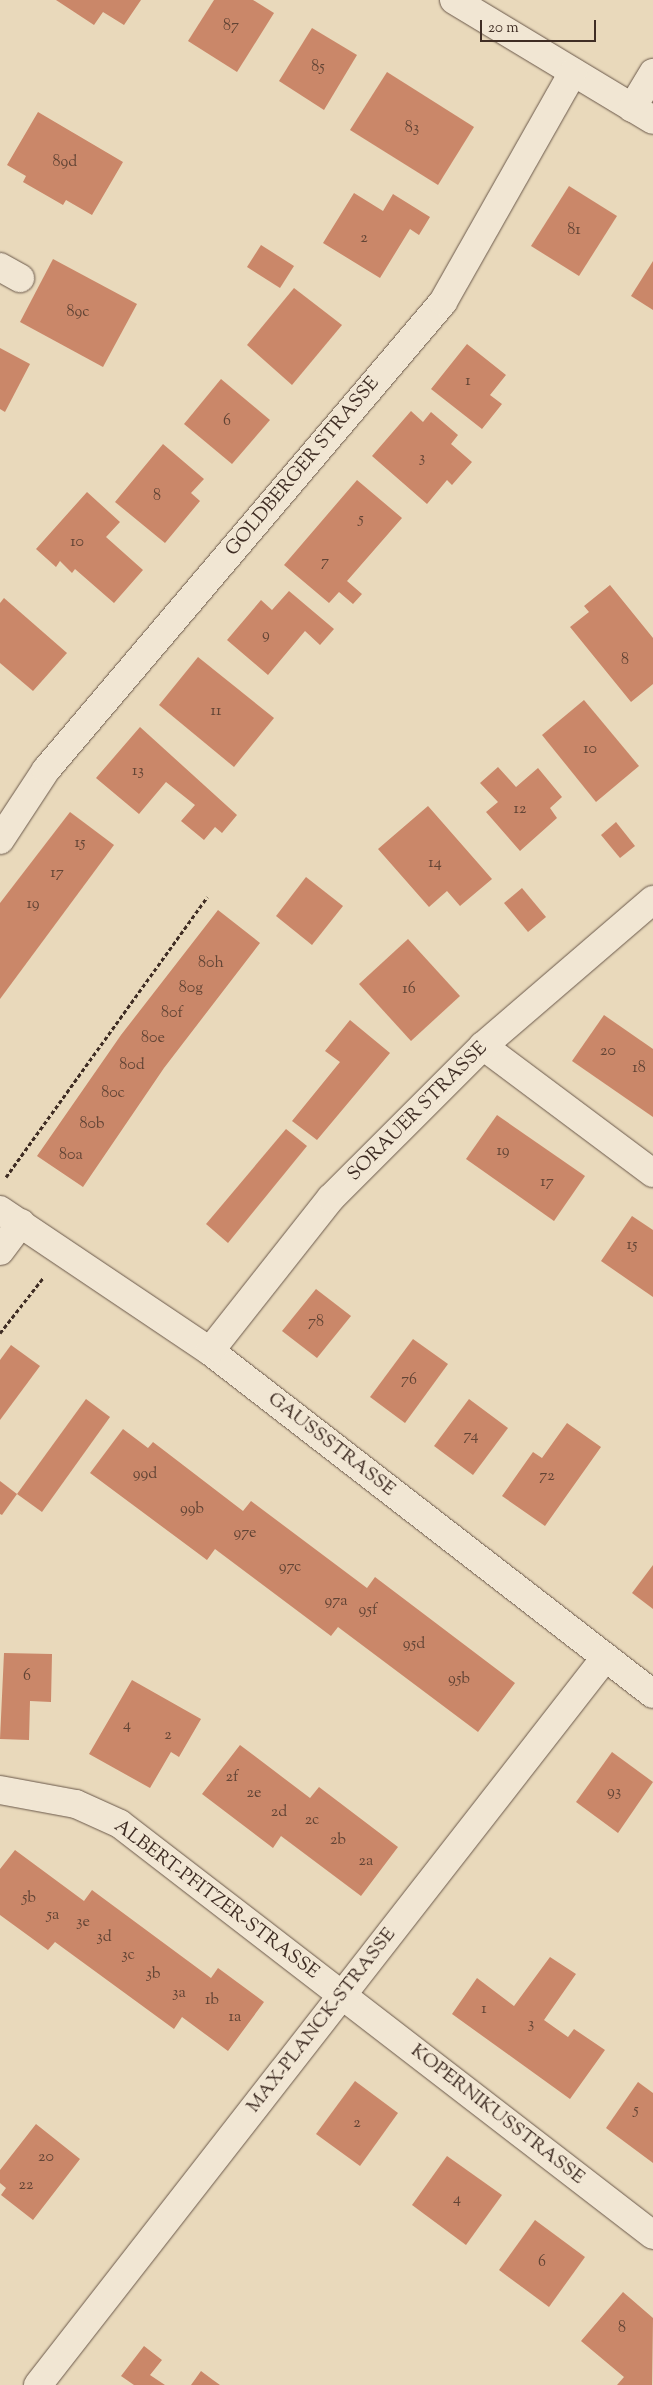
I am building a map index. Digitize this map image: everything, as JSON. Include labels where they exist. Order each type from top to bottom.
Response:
[{"type":"street","points":[[454,0],[643,114],[653,73]]},
{"type":"street","name":"GOLDBERGER STRASSE","points":[[0,840],[46,770],[443,302],[573,72]]},
{"type":"street","name":"SORAUER STRASSE","points":[[210,1351],[330,1198],[483,1046],[653,900]]},
{"type":"street","points":[[483,1046],[653,1173]]},
{"type":"street","points":[[0,1251],[10,1217]]},
{"type":"street","name":"GAUSSSTRASSE","points":[[10,1217],[210,1351],[653,1694]]},
{"type":"street","name":"MAX-PLANCK-STRASSE","points":[[38,2385],[605,1658]]},
{"type":"street","name":"ALBERT-PFITZER-STRASSE","points":[[0,1790],[76,1804],[120,1824],[342,1995]]},
{"type":"street","name":"KOPERNIKUSSTRASSE","points":[[342,1995],[653,2235]]},
{"type":"path","points":[[0,1185],[208,898]]},
{"type":"path","points":[[0,1333],[63,1252]]},
{"type":"building","points":[[56,0],[141,0],[124,25],[103,12],[94,25]]},
{"type":"building","points":[[214,0],[253,0],[274,13],[237,72],[188,41]]},
{"type":"building","points":[[312,28],[357,55],[324,110],[279,81]]},
{"type":"building","points":[[387,72],[474,127],[438,185],[350,130]]},
{"type":"building","points":[[38,112],[123,162],[92,215],[66,200],[63,205],[23,182],[26,176],[7,165]]},
{"type":"building","points":[[569,186],[617,216],[579,276],[531,246]]},
{"type":"building","points":[[354,193],[383,211],[393,194],[430,217],[419,235],[410,229],[380,278],[323,243]]},
{"type":"building","points":[[261,245],[294,266],[280,288],[247,267]]},
{"type":"building","points":[[53,259],[137,304],[103,367],[20,322]]},
{"type":"building","points":[[653,261],[653,310],[631,296]]},
{"type":"building","points":[[294,288],[342,325],[292,385],[247,345]]},
{"type":"building","points":[[467,344],[506,375],[490,395],[502,404],[482,429],[431,389]]},
{"type":"building","points":[[0,348],[30,364],[5,412],[0,409]]},
{"type":"building","points":[[221,379],[270,420],[232,464],[184,424]]},
{"type":"building","points":[[411,411],[423,422],[431,412],[458,435],[451,444],[472,462],[452,485],[447,480],[427,504],[372,456]]},
{"type":"building","points":[[163,444],[204,479],[191,493],[200,501],[165,543],[115,502]]},
{"type":"building","points":[[357,480],[402,518],[347,581],[362,594],[353,604],[339,592],[329,603],[284,565]]},
{"type":"building","points":[[87,492],[120,522],[106,537],[143,570],[114,603],[75,569],[72,573],[60,561],[56,567],[36,549]]},
{"type":"building","points":[[610,585],[653,638],[653,684],[631,702],[570,627],[589,612],[584,606]]},
{"type":"building","points":[[289,591],[334,629],[320,645],[305,631],[268,675],[227,640],[261,600],[272,610]]},
{"type":"building","points":[[4,598],[67,653],[33,691],[0,663],[0,603]]},
{"type":"building","points":[[198,657],[274,718],[234,767],[159,705]]},
{"type":"building","points":[[584,700],[639,766],[596,802],[542,735]]},
{"type":"building","points":[[140,727],[237,815],[222,833],[215,827],[204,840],[181,821],[195,805],[166,782],[139,814],[96,778]]},
{"type":"building","points":[[498,767],[516,787],[538,768],[562,797],[550,808],[557,818],[520,851],[486,812],[498,802],[480,783]]},
{"type":"building","points":[[428,806],[492,879],[460,906],[447,891],[429,907],[378,849]]},
{"type":"building","points":[[70,812],[114,845],[0,999],[0,903]]},
{"type":"building","points":[[616,822],[635,846],[620,858],[601,835]]},
{"type":"building","points":[[306,877],[343,906],[312,945],[276,916]]},
{"type":"building","points":[[522,888],[546,917],[528,932],[504,903]]},
{"type":"building","points":[[218,910],[260,943],[164,1068],[83,1187],[37,1156],[121,1035]]},
{"type":"building","points":[[408,939],[460,996],[411,1041],[359,984]]},
{"type":"building","points":[[604,1015],[653,1049],[653,1117],[572,1061]]},
{"type":"building","points":[[350,1020],[390,1053],[317,1140],[292,1121],[340,1062],[325,1051]]},
{"type":"building","points":[[497,1115],[585,1176],[554,1221],[466,1159]]},
{"type":"building","points":[[286,1129],[307,1146],[228,1243],[206,1224]]},
{"type":"building","points":[[632,1216],[653,1230],[653,1297],[601,1261]]},
{"type":"building","points":[[316,1289],[351,1316],[317,1358],[282,1331]]},
{"type":"building","points":[[413,1339],[448,1364],[405,1423],[370,1397]]},
{"type":"building","points":[[11,1345],[40,1366],[0,1420],[0,1360]]},
{"type":"building","points":[[86,1399],[110,1417],[42,1512],[17,1494]]},
{"type":"building","points":[[469,1399],[508,1428],[473,1475],[434,1446]]},
{"type":"building","points":[[567,1423],[601,1447],[545,1526],[502,1496],[533,1452],[542,1458]]},
{"type":"building","points":[[123,1429],[148,1448],[153,1442],[243,1511],[251,1501],[367,1588],[375,1577],[515,1683],[478,1732],[338,1627],[331,1636],[215,1549],[207,1560],[90,1473]]},
{"type":"building","points":[[0,1481],[17,1494],[2,1515],[0,1514]]},
{"type":"building","points":[[653,1565],[653,1609],[632,1593]]},
{"type":"building","points":[[4,1653],[52,1654],[51,1702],[30,1701],[29,1740],[0,1739]]},
{"type":"building","points":[[132,1680],[201,1719],[179,1757],[171,1752],[150,1788],[89,1754]]},
{"type":"building","points":[[240,1745],[310,1798],[319,1787],[398,1847],[361,1896],[281,1836],[273,1848],[202,1794]]},
{"type":"building","points":[[612,1752],[653,1782],[618,1833],[576,1802]]},
{"type":"building","points":[[15,1850],[84,1901],[92,1890],[211,1978],[218,1968],[264,2002],[228,2051],[182,2017],[174,2029],[55,1942],[48,1950],[0,1915],[0,1869]]},
{"type":"building","points":[[550,1957],[576,1974],[544,2020],[568,2037],[574,2029],[605,2050],[570,2099],[452,2014],[477,1978],[514,2006]]},
{"type":"building","points":[[355,2081],[398,2113],[360,2166],[316,2134]]},
{"type":"building","points":[[638,2082],[653,2093],[653,2163],[606,2128]]},
{"type":"building","points":[[36,2124],[80,2159],[33,2220],[1,2195],[6,2188],[0,2183],[0,2170]]},
{"type":"building","points":[[447,2156],[502,2195],[466,2245],[412,2205]]},
{"type":"building","points":[[535,2220],[585,2257],[549,2307],[499,2270]]},
{"type":"building","points":[[623,2292],[653,2318],[652,2385],[617,2385],[624,2377],[581,2341]]},
{"type":"building","points":[[144,2346],[162,2360],[150,2375],[165,2385],[134,2385],[121,2376]]},
{"type":"building","points":[[201,2371],[213,2380],[220,2385],[191,2385]]}]
